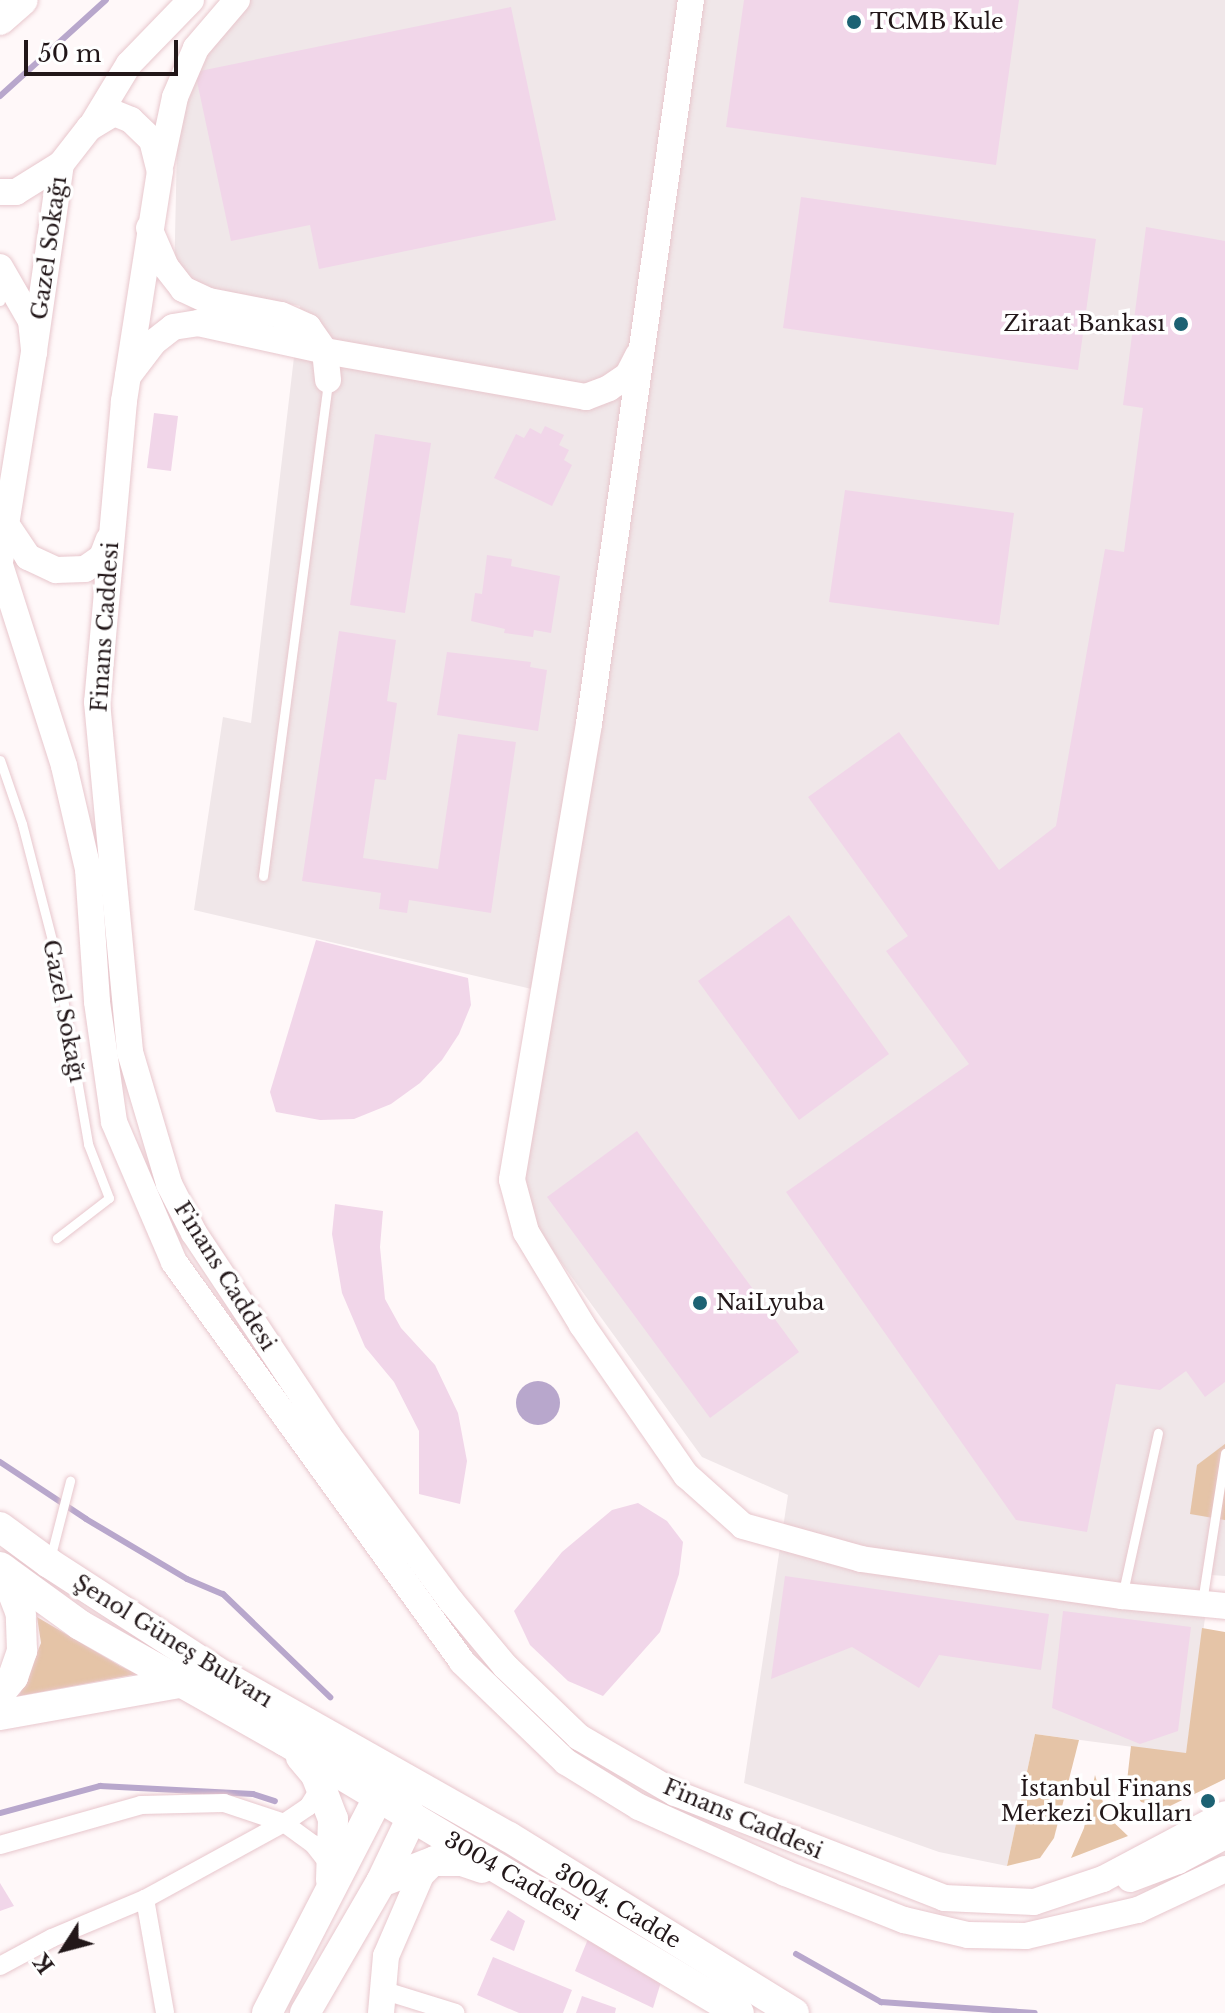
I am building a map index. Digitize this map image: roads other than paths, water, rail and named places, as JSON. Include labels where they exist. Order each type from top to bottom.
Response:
[{"type":"main road","points":[[0,20],[23,0]]},
{"type":"main road","name":"Şenol Güneş Bulvarı","points":[[0,1527],[49,1563],[224,1676],[350,1748]]},
{"type":"main road","points":[[0,1693],[13,1677],[22,1651],[21,1614],[2,1569]]},
{"type":"main road","name":"Şenol Güneş Bulvarı","points":[[2,1569],[80,1625],[285,1741]]},
{"type":"main road","points":[[0,1715],[179,1683]]},
{"type":"main road","points":[[285,1741],[316,1775],[333,1819],[332,1880]]},
{"type":"main road","name":"3004 Caddesi","points":[[285,1741],[396,1803],[522,1883],[739,2013]]},
{"type":"main road","name":"3004 Caddesi","points":[[350,1748],[441,1799]]},
{"type":"main road","points":[[305,2013],[381,1882],[396,1803],[384,1767]]},
{"type":"main road","points":[[267,2013],[332,1880],[396,1803],[441,1799]]},
{"type":"main road","name":"3004. Cadde","points":[[441,1799],[794,2013]]},
{"type":"main road","points":[[381,1882],[435,1861],[462,1861],[522,1883]]},
{"type":"street","name":"Gazel Sokağı","points":[[34,351],[61,164],[89,128],[129,64],[191,0]]},
{"type":"street","points":[[237,0],[196,48],[175,97],[149,228],[166,267],[183,289],[209,301],[281,315],[308,327],[328,351],[328,380]]},
{"type":"street","points":[[691,0],[589,724],[512,1180],[526,1232],[582,1325],[686,1475],[743,1526],[861,1559],[1122,1596],[1213,1604]]},
{"type":"street","points":[[89,128],[114,113],[131,120],[152,140],[160,171]]},
{"type":"street","points":[[0,192],[16,192],[61,164]]},
{"type":"street","name":"Finans Caddesi","points":[[149,228],[110,536],[97,702],[130,1052],[169,1184],[194,1233],[259,1335],[451,1601],[505,1666],[579,1737],[675,1793],[944,1898],[1034,1902],[1092,1893],[1178,1861],[1225,1836]]},
{"type":"street","name":"Finans Caddesi","points":[[2,269],[31,321],[34,351],[0,563],[64,766],[88,869],[97,1002],[114,1122],[174,1262],[462,1662],[566,1762],[639,1807],[785,1873],[904,1920],[968,1935],[1026,1936],[1138,1910],[1225,1869]]},
{"type":"street","points":[[128,376],[154,342],[173,327],[198,323],[328,351],[586,397],[609,388],[628,375],[643,345]]},
{"type":"street","points":[[6,524],[28,557],[56,570],[85,569],[102,557],[110,536]]},
{"type":"street","points":[[1122,1596],[1225,1619]]},
{"type":"street","points":[[0,1966],[52,1938],[145,1899],[284,1823],[308,1807],[316,1794],[316,1775]]},
{"type":"street","points":[[0,1845],[141,1805],[224,1803],[284,1823],[313,1844],[332,1880]]},
{"type":"street","name":"Finans Caddesi","points":[[1034,1902],[1103,1879],[1225,1814]]},
{"type":"street","points":[[435,1861],[421,1875],[386,1956],[381,2001],[456,2013]]},
{"type":"street","points":[[145,1899],[165,2013]]},
{"type":"lane","name":"Gazel Sokağı","points":[[0,301],[2,269]]},
{"type":"lane","points":[[263,876],[328,380]]},
{"type":"lane","name":"Gazel Sokağı","points":[[0,760],[22,824],[55,952],[88,1144],[109,1198],[57,1238]]},
{"type":"lane","points":[[1122,1596],[1158,1433]]},
{"type":"lane","points":[[1213,1604],[1212,1536],[1225,1453]]},
{"type":"lane","points":[[49,1563],[70,1481]]},
{"type":"lane","points":[[1212,1536],[1225,1537]]},
{"type":"waterway","points":[[0,96],[106,0]]},
{"type":"waterway","points":[[0,1462],[86,1519],[187,1579],[223,1594],[330,1697]]},
{"type":"waterway","points":[[0,1813],[100,1786],[253,1794],[275,1801]]},
{"type":"waterway","points":[[796,1954],[881,2002],[1035,2013]]},
{"type":"place","name":"TCMB Kule","points":[[854,22]]},
{"type":"place","name":"Ziraat Bankası","points":[[1181,324]]},
{"type":"place","name":"NaiLyuba","points":[[700,1303]]},
{"type":"place","name":"İstanbul Finans Merkezi Okulları","points":[[1208,1801]]}]
